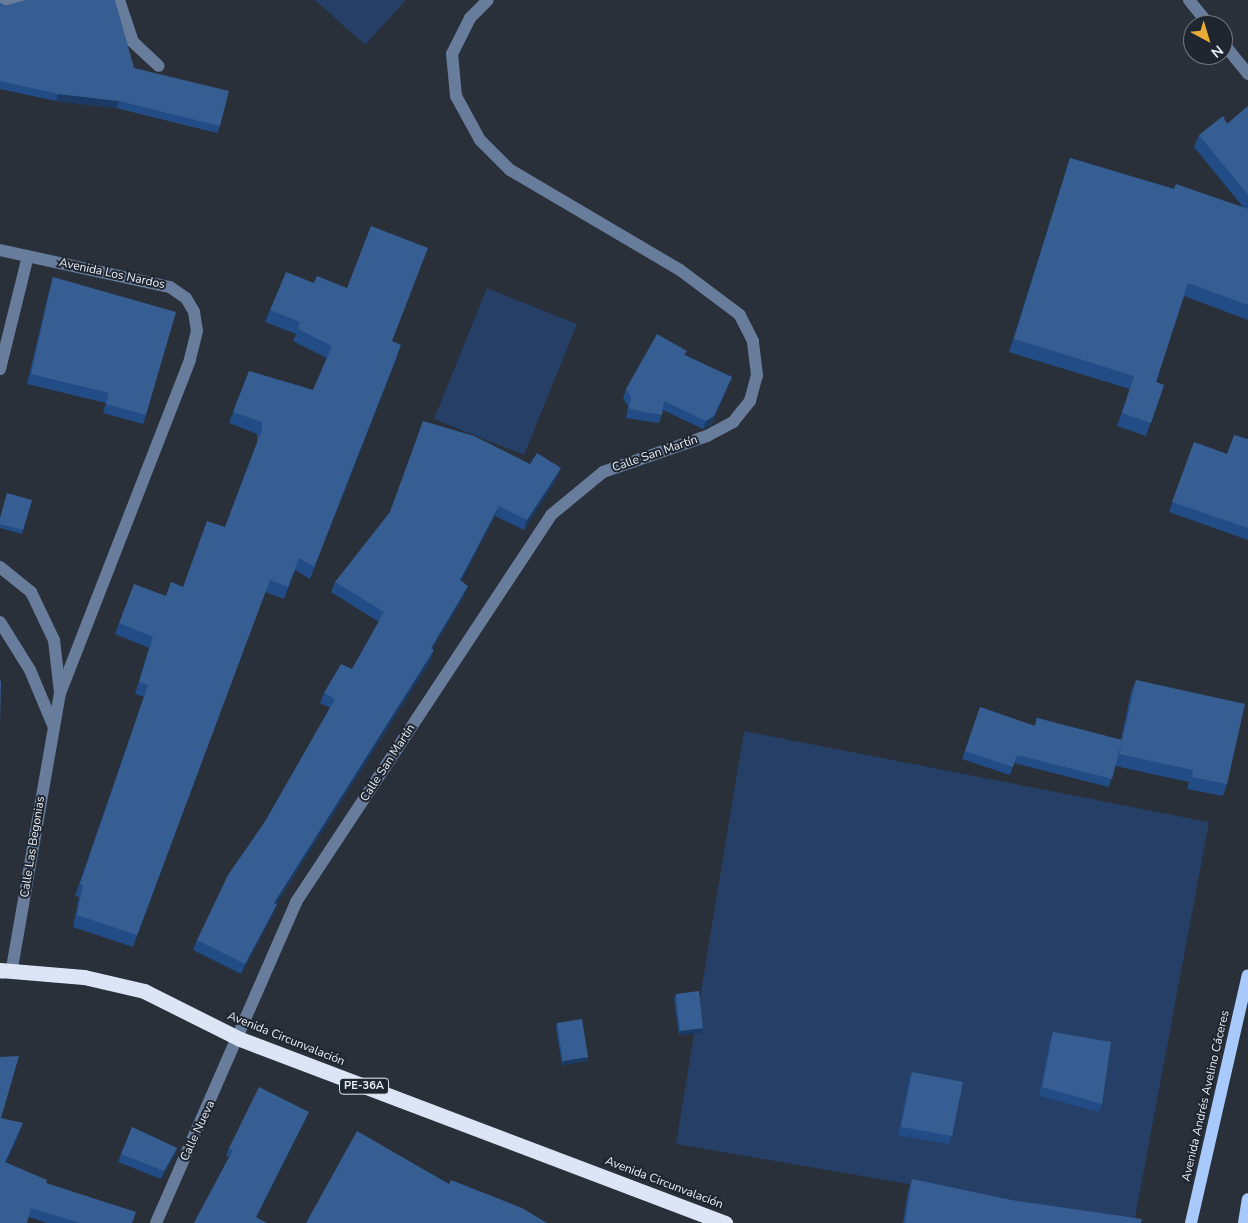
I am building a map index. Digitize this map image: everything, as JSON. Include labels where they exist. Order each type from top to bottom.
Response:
[{"type":"highway","name":"Avenida Circunvalación","points":[[4,971],[84,977],[144,991],[240,1039],[725,1223]]},
{"type":"main road","name":"Avenida Andrés Avelino Cáceres","points":[[1191,1223],[1248,975]]},
{"type":"main road","points":[[1244,1223],[1248,1198]]},
{"type":"street","points":[[0,5],[21,0]]},
{"type":"street","points":[[119,0],[133,42],[160,66]]},
{"type":"street","name":"Calle San Martín","points":[[240,1039],[296,902],[551,515],[603,472],[707,436],[733,422],[750,401],[757,375],[753,341],[740,315],[680,270],[510,170],[480,140],[456,96],[452,54],[470,18],[488,0]]},
{"type":"street","points":[[1189,0],[1201,15]]},
{"type":"street","points":[[1233,55],[1248,74]]},
{"type":"street","name":"Avenida Los Nardos","points":[[0,250],[170,287],[186,298],[194,312],[197,331],[190,360],[60,693]]},
{"type":"street","points":[[0,369],[28,256]]},
{"type":"street","name":"Calle Las Begonias","points":[[0,567],[31,592],[54,640],[60,693],[4,971]]},
{"type":"street","points":[[0,622],[30,670],[53,725]]},
{"type":"street","name":"Calle Nueva","points":[[156,1223],[240,1039]]},
{"type":"shaded area","points":[[315,0],[406,0],[365,45]]},
{"type":"shaded area","points":[[487,288],[577,324],[524,455],[434,419]]},
{"type":"shaded area","points":[[744,731],[1209,822],[1134,1223],[676,1144]]},
{"type":"building","points":[[26,0],[115,0],[134,68],[229,91],[220,126],[119,101],[58,94],[0,81],[0,3],[4,6]]},
{"type":"building","points":[[1248,106],[1248,195],[1199,135],[1223,116],[1227,124]]},
{"type":"building","points":[[1070,158],[1174,189],[1176,184],[1248,209],[1248,305],[1188,283],[1156,382],[1164,385],[1151,423],[1122,413],[1134,376],[1014,339]]},
{"type":"building","points":[[371,226],[428,248],[392,341],[401,345],[314,567],[299,558],[288,587],[270,580],[137,935],[77,915],[83,885],[80,884],[148,685],[139,682],[153,637],[119,623],[134,584],[166,596],[171,582],[183,587],[207,521],[225,527],[262,430],[262,422],[233,412],[249,371],[313,390],[332,346],[298,329],[300,322],[270,310],[286,272],[314,283],[317,276],[347,288]]},
{"type":"building","points":[[53,277],[176,312],[146,415],[106,404],[109,393],[31,374]]},
{"type":"building","points":[[657,334],[687,351],[684,355],[732,377],[714,416],[706,421],[664,401],[662,415],[629,409],[631,397],[626,389]]},
{"type":"building","points":[[423,421],[474,436],[530,464],[537,453],[561,468],[527,520],[499,506],[460,580],[468,586],[431,648],[434,650],[274,903],[277,904],[245,964],[197,940],[228,875],[266,820],[335,699],[324,693],[341,664],[352,669],[384,612],[335,582],[390,512]]},
{"type":"building","points":[[1234,435],[1248,439],[1248,528],[1172,502],[1194,442],[1227,454]]},
{"type":"building","points":[[7,493],[32,500],[23,530],[0,524]]},
{"type":"building","points":[[1136,680],[1245,704],[1227,784],[1192,777],[1193,770],[1119,754]]},
{"type":"building","points":[[0,681],[1,681],[0,726]]},
{"type":"building","points":[[980,707],[1035,726],[1037,718],[1122,740],[1112,779],[1017,755],[1013,767],[965,751]]},
{"type":"building","points":[[699,991],[703,1028],[680,1031],[676,994]]},
{"type":"building","points":[[582,1019],[588,1057],[563,1061],[557,1023]]},
{"type":"building","points":[[1053,1032],[1111,1042],[1102,1104],[1042,1087]]},
{"type":"building","points":[[19,1056],[1,1118],[23,1123],[5,1162],[47,1180],[46,1183],[136,1212],[132,1223],[80,1223],[31,1208],[27,1223],[0,1223],[0,1057]]},
{"type":"building","points":[[912,1072],[963,1082],[952,1136],[901,1127]]},
{"type":"building","points":[[259,1087],[309,1112],[256,1217],[267,1223],[194,1223],[233,1150],[229,1148]]},
{"type":"building","points":[[132,1127],[177,1148],[164,1171],[121,1154]]},
{"type":"building","points":[[357,1131],[449,1184],[451,1180],[522,1208],[547,1223],[306,1223]]},
{"type":"building","points":[[912,1179],[1011,1200],[1142,1219],[1141,1223],[905,1223]]}]
